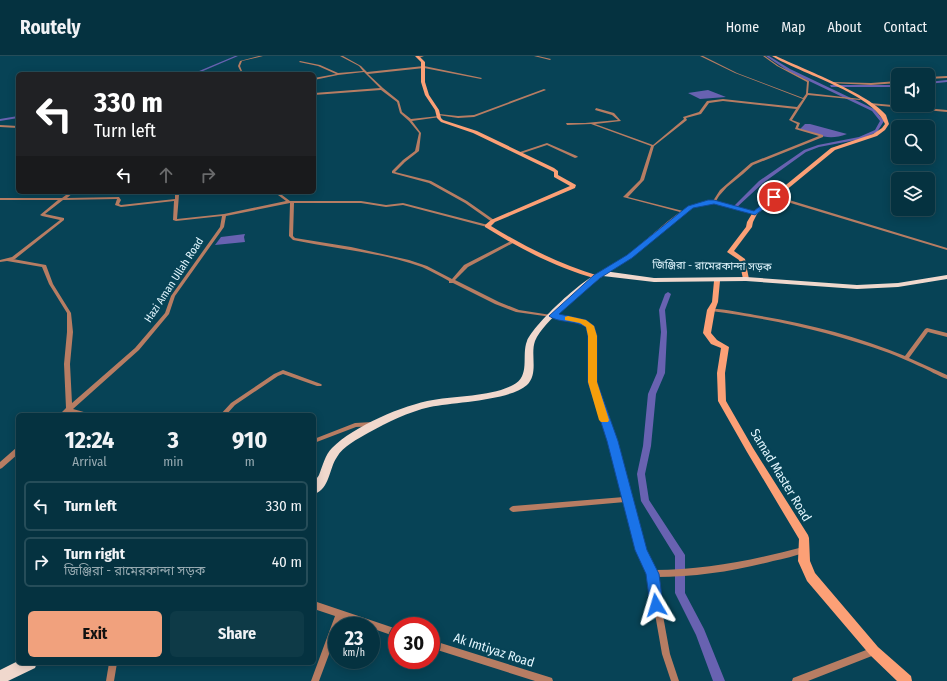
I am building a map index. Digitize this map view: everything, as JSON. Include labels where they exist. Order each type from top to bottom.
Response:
[{"type":"main road","name":"জিঞ্জিরা - রামেরকান্দা সড়ক","points":[[600,275],[654,280],[717,281],[746,279],[857,287],[893,286],[947,277]]},
{"type":"main road","points":[[316,487],[326,471],[332,453],[349,440],[376,424],[403,412],[432,404],[499,393],[516,388],[524,382],[528,376],[530,342],[533,336],[553,316],[600,275]]},
{"type":"main road","points":[[0,677],[26,665]]},
{"type":"street","points":[[243,72],[239,66],[241,61],[262,56]]},
{"type":"street","points":[[341,56],[360,66],[398,102],[402,112],[420,133],[417,151],[393,172],[430,182],[466,202],[493,221]]},
{"type":"street","points":[[420,56],[424,67],[422,75],[427,95],[442,122],[474,132],[556,171],[556,176],[571,184],[573,188],[493,221],[487,226]]},
{"type":"street","points":[[535,56],[550,59]]},
{"type":"street","points":[[701,56],[736,73],[804,99]]},
{"type":"street","points":[[714,202],[717,194],[731,181],[746,171],[752,164],[803,143],[821,138],[822,136],[796,128],[799,124],[790,120],[807,94],[808,82],[778,66],[764,56]]},
{"type":"street","points":[[746,279],[742,259],[730,252],[749,228],[750,222],[755,213],[833,149],[864,140],[884,130],[888,124],[884,116],[871,104],[838,86],[774,56]]},
{"type":"street","points":[[300,62],[319,65],[338,74]]},
{"type":"street","points":[[316,79],[338,74],[424,67],[481,78]]},
{"type":"street","points":[[935,78],[947,77]]},
{"type":"street","points":[[831,83],[871,84],[891,83]]},
{"type":"street","points":[[316,94],[382,88]]},
{"type":"street","points":[[410,120],[439,116],[474,116],[545,90]]},
{"type":"street","points":[[807,94],[860,99]]},
{"type":"street","points":[[682,212],[625,197],[642,180],[653,146],[686,119],[684,118],[700,113],[708,102],[713,100],[734,100],[797,108]]},
{"type":"street","points":[[871,104],[947,111]]},
{"type":"street","points":[[567,124],[592,124],[620,121],[613,114],[596,109]]},
{"type":"street","points":[[592,124],[653,146]]},
{"type":"street","points":[[0,126],[16,127]]},
{"type":"street","points":[[519,153],[547,144],[576,157]]},
{"type":"street","points":[[8,260],[63,219],[42,215],[69,194]]},
{"type":"street","points":[[175,194],[174,219],[176,220],[224,215],[290,202],[361,202],[386,206],[398,204],[487,226],[512,242],[560,266],[600,275],[629,256],[690,207],[708,202],[714,202],[755,213]]},
{"type":"street","points":[[279,194],[290,202]]},
{"type":"street","points":[[774,197],[947,249]]},
{"type":"street","points":[[0,199],[118,198],[119,200],[116,205],[121,206],[176,200]]},
{"type":"street","points":[[290,202],[291,236],[294,239],[351,248],[407,261],[425,267],[451,282],[497,303],[518,310],[583,321],[590,326],[592,336],[592,382],[613,441],[641,550],[652,574],[666,654],[675,681]]},
{"type":"street","name":"Hazi Aman Ullah Road","points":[[65,413],[137,349],[167,313],[173,296],[222,227],[224,215]]},
{"type":"street","points":[[451,282],[466,266],[512,242]]},
{"type":"street","points":[[0,261],[8,260],[44,266],[51,284],[69,313],[70,332],[67,364],[69,410],[81,413]]},
{"type":"street","name":"Samad Master Road","points":[[717,281],[715,302],[711,310],[707,333],[714,342],[725,347],[722,373],[722,401],[804,538],[804,561],[811,577],[874,650],[906,681]]},
{"type":"street","points":[[711,310],[768,319],[839,336],[906,358],[947,378]]},
{"type":"street","points":[[906,358],[927,330],[947,334]]},
{"type":"street","points":[[225,413],[233,404],[276,374],[284,372],[319,385]]},
{"type":"street","points":[[316,440],[355,425],[376,424]]},
{"type":"street","points":[[0,466],[16,452]]},
{"type":"street","points":[[512,509],[629,499]]},
{"type":"street","points":[[652,574],[690,573],[764,561],[803,550]]},
{"type":"street","points":[[316,606],[388,629]]},
{"type":"street","points":[[315,681],[340,614]]},
{"type":"street","name":"Ak Imtiyaz Road","points":[[440,647],[549,681]]},
{"type":"street","points":[[796,681],[874,650]]},
{"type":"street","points":[[110,681],[113,665]]},
{"type":"shaded area","points":[[708,90],[726,97],[700,99],[688,93]]},
{"type":"shaded area","points":[[805,124],[847,134],[834,137],[818,135],[800,129]]},
{"type":"shaded area","points":[[245,234],[245,242],[215,245],[221,237]]},
{"type":"waterway","points":[[198,72],[237,56]]},
{"type":"waterway","points":[[736,207],[761,182],[805,151],[818,146],[860,138],[876,131],[882,121],[873,110],[789,70],[767,56]]},
{"type":"waterway","points":[[935,82],[947,81]]},
{"type":"waterway","points":[[831,86],[891,86]]},
{"type":"waterway","points":[[0,120],[16,117]]},
{"type":"waterway","points":[[668,294],[662,310],[664,332],[661,373],[652,394],[647,446],[641,474],[645,501],[680,555],[680,593],[700,633],[719,681]]},
{"type":"slow traffic","points":[[568,318],[583,321],[590,326],[592,336],[592,382],[604,420]]},
{"type":"route","points":[[656,605],[652,574],[641,550],[613,441],[604,420],[592,382],[592,336],[590,326],[583,321],[553,316],[600,274],[604,273],[629,256],[690,207],[708,202],[714,202],[755,213],[774,197]]}]
